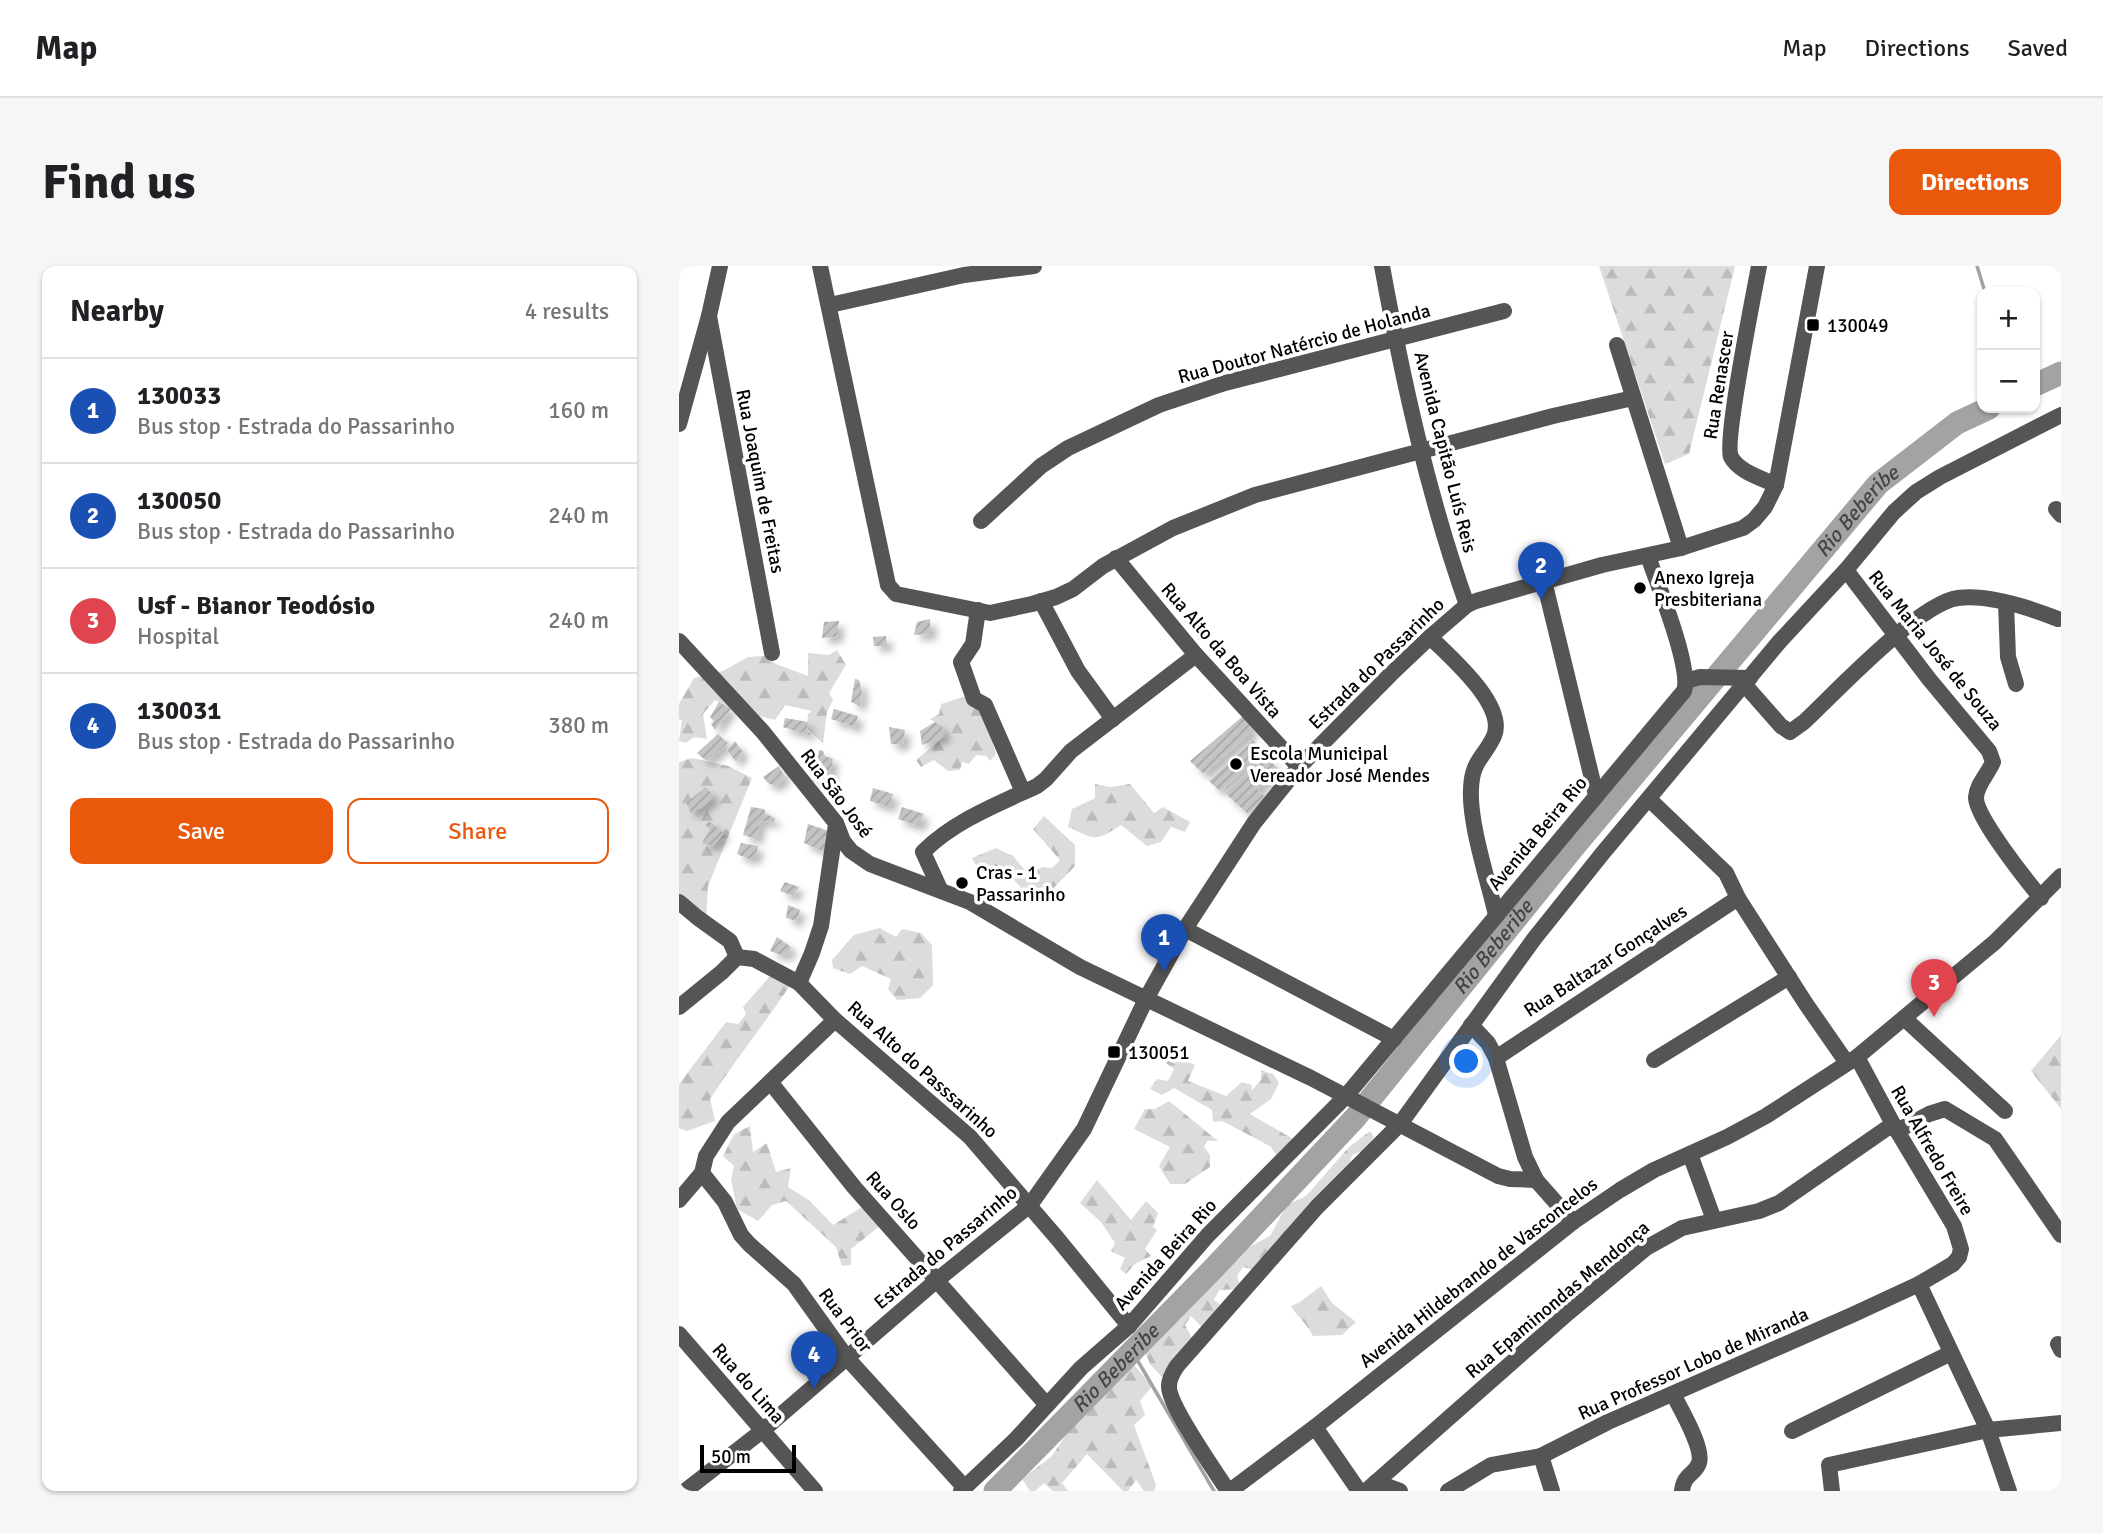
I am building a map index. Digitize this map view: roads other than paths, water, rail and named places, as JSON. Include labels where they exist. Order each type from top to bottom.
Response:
[{"type":"street","points":[[679,424],[720,266]]},
{"type":"street","points":[[820,266],[888,585],[896,594],[978,610],[998,613],[1073,589],[1116,558],[1173,528],[1255,495],[1553,416],[1633,398]]},
{"type":"street","points":[[829,305],[964,275],[1034,266]]},
{"type":"street","name":"Avenida Capitão Luís Reis","points":[[1382,266],[1421,452],[1439,522],[1467,605]]},
{"type":"street","name":"Rua Renascer","points":[[1759,266],[1729,451],[1740,468],[1776,485]]},
{"type":"street","name":"Estrada do Passarinho","points":[[685,1491],[762,1431],[937,1280],[1030,1205],[1084,1129],[1146,999],[1185,929],[1254,823],[1299,767],[1430,637],[1467,605],[1602,565],[1681,548],[1743,528],[1754,520],[1765,507],[1776,485],[1818,266]]},
{"type":"street","name":"Rua Doutor Natércio de Holanda","points":[[981,521],[1041,466],[1068,448],[1159,405],[1225,383],[1504,311]]},
{"type":"street","name":"Rua Joaquim de Freitas","points":[[709,316],[772,653]]},
{"type":"street","points":[[1617,345],[1681,548]]},
{"type":"street","points":[[1229,1491],[1169,1394],[1168,1384],[1177,1366],[1394,1122],[1542,929],[1744,680],[1846,570],[1894,512],[1916,492],[1967,461],[2061,415]]},
{"type":"street","points":[[1648,556],[1691,681],[1744,680]]},
{"type":"street","name":"Rua Alto da Boa Vista","points":[[1116,558],[1196,655],[1299,767]]},
{"type":"street","name":"Rua Maria José de Souza","points":[[1846,570],[1929,679],[1989,751],[1993,762],[1976,796],[1979,811],[2008,858],[2041,898]]},
{"type":"street","points":[[1544,581],[1596,795]]},
{"type":"street","points":[[1744,680],[1781,726],[1794,731],[1897,635],[1934,606],[1970,598],[2006,604],[2060,620]]},
{"type":"street","points":[[1041,601],[1078,670],[1113,719]]},
{"type":"street","points":[[2006,604],[2008,657],[2016,684]]},
{"type":"street","points":[[978,610],[973,644],[961,662],[974,699],[985,705],[1023,792]]},
{"type":"street","points":[[1430,637],[1474,682],[1490,706],[1496,723],[1492,740],[1478,759],[1473,772],[1471,801],[1496,915]]},
{"type":"street","name":"Rua São José","points":[[679,641],[763,732],[836,823],[840,838],[870,864],[970,902],[1080,967],[1351,1099],[1498,1176],[1536,1180]]},
{"type":"street","points":[[940,889],[923,852],[933,841],[959,824],[1046,779],[1071,751],[1196,655]]},
{"type":"street","name":"Avenida Beira Rio","points":[[963,1489],[1010,1446],[1081,1368],[1129,1326],[1208,1236],[1351,1099],[1394,1039],[1691,681]]},
{"type":"street","name":"Rua Alfredo Freire","points":[[1649,799],[1726,873],[1738,898],[1789,977],[1852,1060],[1954,1226],[1961,1250],[1953,1264]]},
{"type":"street","points":[[799,983],[821,926],[836,823]]},
{"type":"street","name":"Avenida Hildebrando de Vasconcelos","points":[[1229,1491],[1315,1427],[1573,1222],[1619,1190],[1766,1116],[1852,1060],[1995,942],[2061,876]]},
{"type":"street","name":"Rua Baltazar Gonçalves","points":[[1496,1058],[1738,898]]},
{"type":"street","points":[[679,902],[730,941],[737,957],[679,1007]]},
{"type":"street","points":[[1185,929],[1394,1039]]},
{"type":"street","name":"Rua Alto do Passsarinho","points":[[737,957],[754,959],[799,983],[835,1020],[970,1137],[1030,1205],[1129,1326]]},
{"type":"street","points":[[1654,1060],[1789,977]]},
{"type":"street","points":[[1903,1018],[2005,1111]]},
{"type":"street","points":[[679,1200],[702,1173],[706,1156],[728,1122],[835,1020]]},
{"type":"street","points":[[1471,1025],[1488,1043],[1496,1058],[1525,1157],[1536,1180],[1573,1222]]},
{"type":"street","name":"Rua Oslo","points":[[771,1083],[853,1187],[1047,1404]]},
{"type":"street","name":"Rua Epaminondas Mendonça","points":[[1371,1486],[1646,1248],[1682,1228],[1759,1211],[1779,1203],[1895,1128],[1929,1114],[1945,1109],[1995,1139],[2061,1236]]},
{"type":"street","points":[[1690,1154],[1714,1220]]},
{"type":"street","name":"Rua Prior","points":[[702,1173],[725,1202],[749,1244],[794,1284],[847,1358],[963,1489]]},
{"type":"street","name":"Rua Professor Lobo de Miranda","points":[[1448,1491],[1491,1465],[1541,1456],[1608,1422],[1919,1284],[1953,1264]]},
{"type":"street","points":[[1919,1284],[1988,1430],[2009,1491]]},
{"type":"street","name":"Rua do Lima","points":[[679,1334],[815,1491]]},
{"type":"street","points":[[1792,1431],[1951,1353]]},
{"type":"street","points":[[1673,1394],[1698,1446],[1700,1457],[1698,1466],[1684,1480],[1682,1491]]},
{"type":"street","points":[[1832,1491],[1829,1465],[1988,1430],[2061,1423]]},
{"type":"street","points":[[1315,1427],[1359,1491]]},
{"type":"street","points":[[1541,1456],[1552,1491]]},
{"type":"street","points":[[1371,1486],[1400,1491]]},
{"type":"waterway","points":[[1977,266],[1983,287]]},
{"type":"waterway","name":"Rio Beberibe","points":[[2040,383],[2061,373]]},
{"type":"waterway","name":"Rio Beberibe","points":[[995,1491],[1212,1270],[1355,1118],[1573,848],[1878,484],[1957,423],[1978,413]]},
{"type":"waterway","points":[[1132,1351],[1214,1491]]},
{"type":"place","name":"130049","points":[[1813,325]]},
{"type":"place","name":"Anexo Igreja Presbiteriana","points":[[1640,588]]},
{"type":"place","name":"130050","points":[[1541,600]]},
{"type":"place","name":"Escola Municipal Vereador José Mendes","points":[[1236,764]]},
{"type":"place","name":"Cras - 1 Passarinho","points":[[962,883]]},
{"type":"place","name":"130033","points":[[1164,972]]},
{"type":"place","name":"Usf - Bianor Teodósio","points":[[1934,1017]]},
{"type":"place","name":"130051","points":[[1114,1052]]},
{"type":"place","name":"130031","points":[[814,1389]]}]
